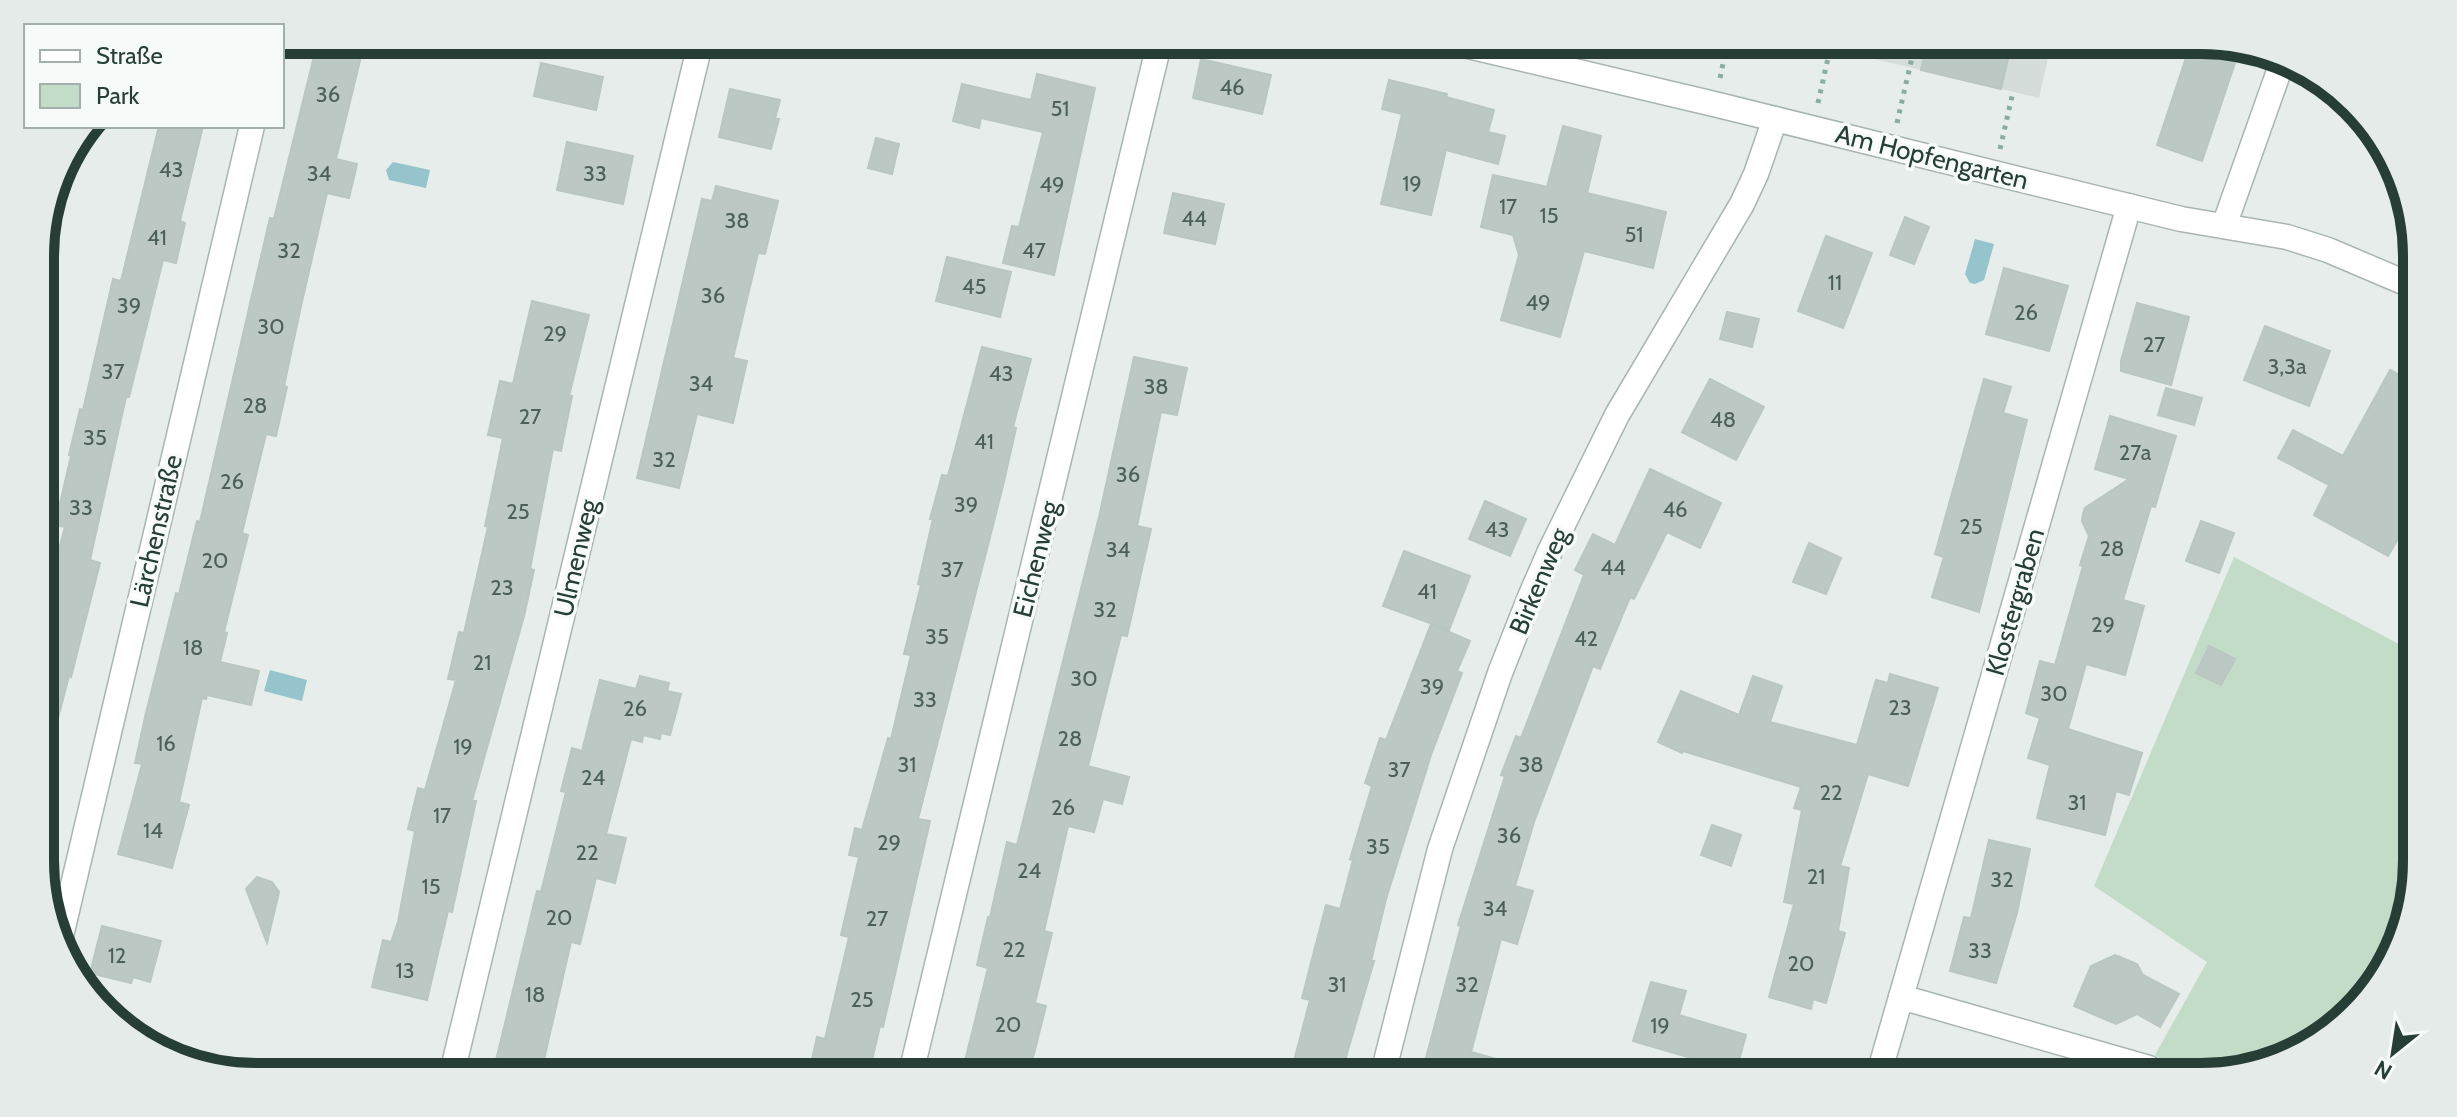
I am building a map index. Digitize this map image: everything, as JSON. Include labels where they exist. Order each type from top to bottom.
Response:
[{"type":"street","name":"Ulmenweg","points":[[454,1063],[698,54]]},
{"type":"street","name":"Eichenweg","points":[[913,1063],[1157,54]]},
{"type":"street","name":"Am Hopfengarten","points":[[1502,54],[2192,222],[2306,243],[2403,282]]},
{"type":"street","points":[[2224,226],[2279,70]]},
{"type":"street","name":"Birkenweg","points":[[1386,1063],[1440,849],[1500,673],[1530,597],[1617,415],[1742,204],[1775,119]]},
{"type":"street","name":"Lärchenstraße","points":[[64,923],[252,128]]},
{"type":"street","name":"Klostergraben","points":[[1882,1063],[2129,206]]},
{"type":"street","points":[[1901,997],[2132,1063]]},
{"type":"path","points":[[1714,104],[1725,54]]},
{"type":"path","points":[[1812,128],[1829,54]]},
{"type":"path","points":[[1892,148],[1913,54]]},
{"type":"path","points":[[1995,173],[2013,92]]},
{"type":"shaded area","points":[[1854,54],[2049,54],[2039,98]]},
{"type":"green space","points":[[2234,557],[2403,646],[2403,874],[2399,901],[2388,938],[2376,962],[2344,1004],[2324,1021],[2290,1042],[2241,1059],[2214,1063],[2168,1063],[2155,1055],[2207,962],[2094,886]]},
{"type":"water","points":[[393,162],[430,170],[426,188],[389,180],[386,170]]},
{"type":"water","points":[[1975,239],[1994,244],[1984,280],[1975,284],[1970,283],[1965,274]]},
{"type":"water","points":[[270,670],[307,680],[302,701],[264,691]]},
{"type":"building","points":[[315,54],[362,54],[336,159],[357,164],[349,198],[327,193],[284,386],[287,387],[276,436],[266,434],[242,533],[248,535],[224,632],[227,633],[220,662],[259,671],[251,705],[207,695],[206,699],[202,698],[179,802],[189,805],[172,868],[118,854],[142,764],[135,763],[146,713],[176,593],[179,594],[197,521],[200,522],[270,218],[274,219]]},
{"type":"building","points":[[1925,54],[2009,54],[2001,89],[1921,70]]},
{"type":"building","points":[[2187,54],[2237,57],[2202,161],[2157,145]]},
{"type":"building","points":[[1201,59],[1271,75],[1262,114],[1193,98]]},
{"type":"building","points":[[541,63],[603,77],[596,110],[534,96]]},
{"type":"building","points":[[1037,74],[1095,88],[1054,275],[1003,263],[1012,226],[1019,227],[1043,132],[981,118],[979,128],[953,121],[962,84],[1031,100]]},
{"type":"building","points":[[1389,80],[1447,94],[1446,97],[1494,110],[1488,132],[1505,136],[1498,164],[1446,150],[1431,215],[1381,204],[1402,114],[1382,109]]},
{"type":"building","points":[[730,89],[780,100],[775,119],[779,119],[771,149],[719,137]]},
{"type":"building","points":[[1563,126],[1601,136],[1587,193],[1666,212],[1653,268],[1584,251],[1560,337],[1501,320],[1519,255],[1513,235],[1481,227],[1493,175],[1547,187]]},
{"type":"building","points":[[159,128],[203,128],[180,221],[185,223],[176,263],[163,260],[129,397],[126,397],[90,560],[100,563],[54,734],[54,567],[65,527],[55,525],[69,455],[80,409],[83,410],[113,279],[121,281]]},
{"type":"building","points":[[876,138],[899,144],[892,174],[868,168]]},
{"type":"building","points":[[567,142],[633,156],[623,204],[557,190]]},
{"type":"building","points":[[716,186],[778,201],[765,254],[758,253],[733,358],[747,361],[733,423],[697,414],[679,488],[637,478],[702,199],[712,201]]},
{"type":"building","points":[[1173,193],[1224,204],[1215,244],[1164,233]]},
{"type":"building","points":[[1905,217],[1929,227],[1914,264],[1890,255]]},
{"type":"building","points":[[1826,236],[1872,253],[1843,328],[1798,311]]},
{"type":"building","points":[[947,257],[1011,272],[1000,317],[936,301]]},
{"type":"building","points":[[2004,268],[2068,286],[2049,351],[1986,334]]},
{"type":"building","points":[[532,301],[589,315],[569,396],[572,396],[561,451],[553,449],[524,616],[472,801],[476,801],[452,912],[448,911],[427,1000],[372,987],[383,940],[391,942],[398,922],[415,831],[408,829],[418,788],[425,790],[456,680],[448,679],[459,632],[464,633],[488,527],[485,526],[503,438],[488,435],[500,381],[513,384]]},
{"type":"building","points":[[2137,303],[2189,317],[2171,385],[2121,371]]},
{"type":"building","points":[[1727,312],[1759,319],[1752,347],[1720,339]]},
{"type":"building","points":[[2265,326],[2330,351],[2309,406],[2244,380]]},
{"type":"building","points":[[982,347],[1031,359],[1013,427],[1016,428],[1002,490],[918,819],[930,821],[883,1027],[880,1026],[871,1063],[811,1063],[817,1037],[825,1039],[849,937],[841,935],[859,857],[849,855],[855,828],[862,830],[888,738],[891,739],[911,655],[904,654],[921,585],[918,584],[933,519],[930,519],[942,475],[948,476]]},
{"type":"building","points":[[1134,357],[1187,368],[1177,415],[1161,412],[1137,526],[1151,529],[1127,636],[1121,635],[1088,766],[1129,777],[1122,804],[1103,799],[1094,832],[1068,826],[1044,931],[1052,933],[1035,1003],[1046,1006],[1032,1063],[964,1063],[988,968],[977,965],[988,917],[1007,842],[1017,845],[1099,517]]},
{"type":"building","points":[[2390,370],[2403,377],[2403,530],[2388,556],[2314,515],[2329,485],[2278,458],[2293,430],[2343,456]]},
{"type":"building","points":[[1710,379],[1764,407],[1736,460],[1682,432]]},
{"type":"building","points":[[1984,379],[2011,387],[2003,413],[2027,420],[1979,612],[1932,597],[1944,557],[1935,554]]},
{"type":"building","points":[[2166,388],[2202,398],[2194,425],[2158,415]]},
{"type":"building","points":[[2110,416],[2176,436],[2123,600],[2144,606],[2125,675],[2086,664],[2068,729],[2142,753],[2129,795],[2116,791],[2105,835],[2037,818],[2050,765],[2028,758],[2040,718],[2026,713],[2040,661],[2055,665],[2089,536],[2082,521],[2085,508],[2129,479],[2095,469]]},
{"type":"building","points":[[1650,469],[1721,503],[1700,548],[1667,532],[1634,599],[1630,597],[1600,669],[1593,666],[1534,822],[1515,886],[1533,891],[1517,944],[1501,939],[1471,1052],[1510,1063],[1425,1063],[1461,926],[1458,925],[1505,776],[1501,775],[1516,736],[1521,738],[1584,575],[1575,570],[1593,534],[1615,545]]},
{"type":"building","points":[[1485,501],[1526,519],[1510,556],[1469,539]]},
{"type":"building","points":[[2201,521],[2234,533],[2219,573],[2186,561]]},
{"type":"building","points":[[1809,543],[1841,558],[1826,594],[1793,582]]},
{"type":"building","points":[[1404,551],[1470,576],[1449,630],[1383,606]]},
{"type":"building","points":[[1431,624],[1470,641],[1457,671],[1462,673],[1431,755],[1386,899],[1371,961],[1374,961],[1344,1063],[1301,1063],[1294,1061],[1310,1000],[1302,998],[1326,905],[1340,909],[1353,860],[1350,859],[1372,786],[1365,783],[1380,738],[1386,740]]},
{"type":"building","points":[[2209,646],[2235,659],[2221,685],[2196,673]]},
{"type":"building","points":[[1890,674],[1938,688],[1908,786],[1868,774],[1840,866],[1849,868],[1838,931],[1845,933],[1826,1003],[1813,999],[1811,1009],[1769,997],[1794,904],[1784,902],[1802,810],[1794,808],[1801,787],[1682,753],[1658,742],[1681,691],[1739,715],[1753,676],[1782,686],[1770,722],[1857,745],[1876,680],[1888,683]]},
{"type":"building","points":[[640,676],[669,683],[667,691],[681,694],[670,735],[661,733],[660,739],[643,735],[642,742],[631,739],[606,834],[626,838],[615,883],[596,878],[580,944],[571,942],[543,1063],[495,1063],[537,891],[541,892],[566,792],[561,791],[572,748],[582,751],[600,680],[636,689]]},
{"type":"building","points":[[1712,825],[1741,835],[1731,866],[1701,855]]},
{"type":"building","points":[[1989,840],[2030,849],[2017,913],[1996,983],[1950,971],[1964,917],[1971,918]]},
{"type":"building","points":[[257,877],[272,882],[279,892],[267,943],[246,889]]},
{"type":"building","points":[[102,926],[161,941],[150,982],[133,977],[131,983],[90,973]]},
{"type":"building","points":[[2115,955],[2137,964],[2143,975],[2179,994],[2160,1027],[2137,1014],[2116,1024],[2074,1006],[2091,966]]},
{"type":"building","points":[[1651,982],[1686,991],[1679,1015],[1746,1035],[1738,1063],[1709,1063],[1633,1041]]}]
